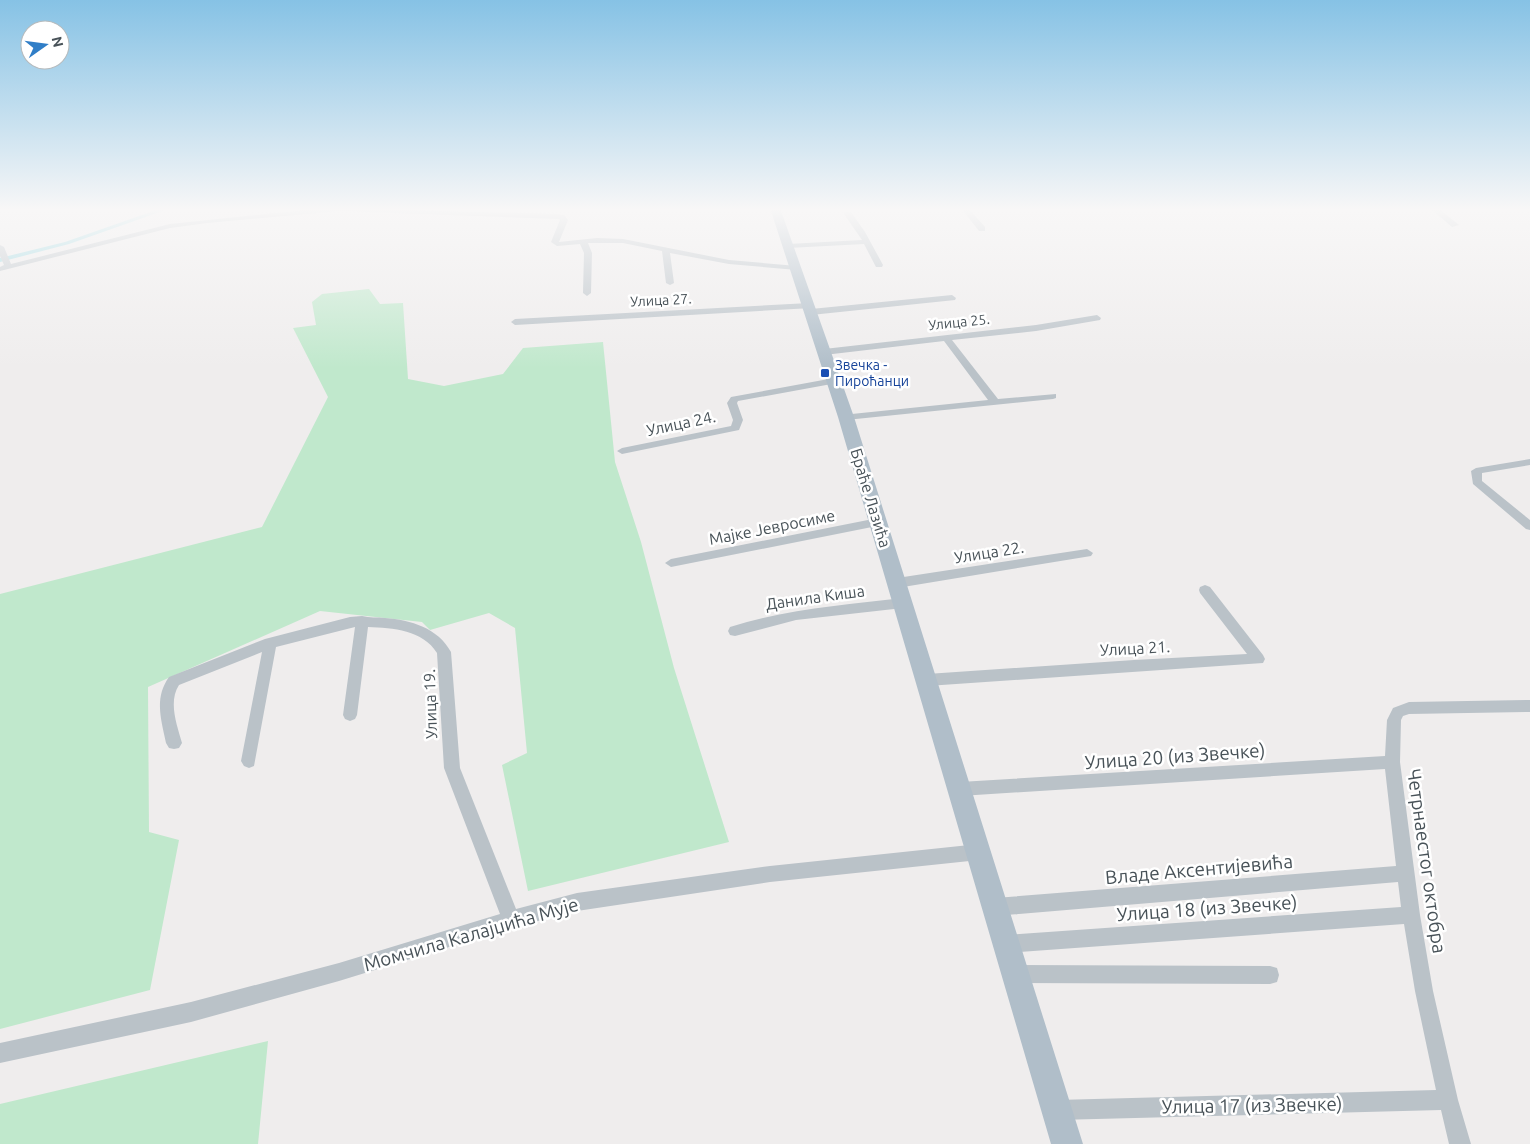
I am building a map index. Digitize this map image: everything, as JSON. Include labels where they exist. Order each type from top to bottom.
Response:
[{"type":"main road","name":"Браће Лазића","points":[[794,261],[846,417],[960,789]]},
{"type":"main road","points":[[960,789],[1067,1144]]},
{"type":"street","points":[[0,269],[8,261]]},
{"type":"street","points":[[587,293],[588,261]]},
{"type":"street","points":[[667,261],[670,283]]},
{"type":"street","points":[[726,261],[796,268]]},
{"type":"street","points":[[876,261],[878,265]]},
{"type":"street","name":"Улица 27.","points":[[515,322],[810,309],[952,298]]},
{"type":"street","name":"Улица 25.","points":[[824,352],[1097,318]]},
{"type":"street","points":[[946,338],[995,402]]},
{"type":"street","name":"Улица 24.","points":[[622,451],[735,428],[738,420],[732,403],[735,399],[834,381]]},
{"type":"street","points":[[846,417],[1053,396]]},
{"type":"street","points":[[1530,462],[1476,472],[1477,482],[1530,526]]},
{"type":"street","name":"Мајке Јевросиме","points":[[671,563],[878,522]]},
{"type":"street","name":"Улица 22.","points":[[900,593],[1086,553]]},
{"type":"street","name":"Улица 21.","points":[[927,680],[1134,665],[1258,659],[1205,590]]},
{"type":"street","name":"Данила Киша","points":[[735,631],[756,623],[900,593]]},
{"type":"street","points":[[350,715],[362,621]]},
{"type":"street","name":"Улица 19.","points":[[174,743],[166,696],[169,686],[174,681],[270,644],[336,625],[362,621],[387,623],[422,631],[436,641],[444,652],[452,768],[511,919]]},
{"type":"street","points":[[249,761],[270,644]]},
{"type":"street","name":"Четрнаестог октобра","points":[[1460,1144],[1448,1100],[1424,991],[1410,915],[1407,873],[1392,762],[1394,720],[1398,712],[1409,708],[1530,706]]},
{"type":"street","name":"Улица 20 (из Звечке)","points":[[960,789],[1392,762]]},
{"type":"street","name":"Момчила Калајџића Мује","points":[[0,1053],[191,1012],[339,972],[511,919],[577,902],[750,877],[979,852]]},
{"type":"street","name":"Владе Аксентијевића","points":[[995,907],[1407,873]]},
{"type":"street","name":"Улица 18 (из Звечке)","points":[[1006,944],[1410,915]]},
{"type":"street","points":[[1016,974],[1270,976]]},
{"type":"street","name":"Улица 17 (из Звечке)","points":[[1057,1110],[1448,1100]]},
{"type":"green space","points":[[369,289],[380,304],[403,303],[408,379],[444,386],[503,374],[523,348],[603,342],[615,462],[641,542],[674,668],[729,842],[528,891],[502,765],[527,753],[515,628],[489,613],[430,630],[422,622],[320,611],[148,687],[149,832],[179,840],[150,990],[0,1029],[0,594],[262,527],[328,397],[293,328],[316,325],[312,302],[322,294]]},
{"type":"green space","points":[[268,1041],[258,1144],[0,1144],[0,1104]]},
{"type":"place","name":"Звечка - Пироћанци","points":[[825,373]]}]
